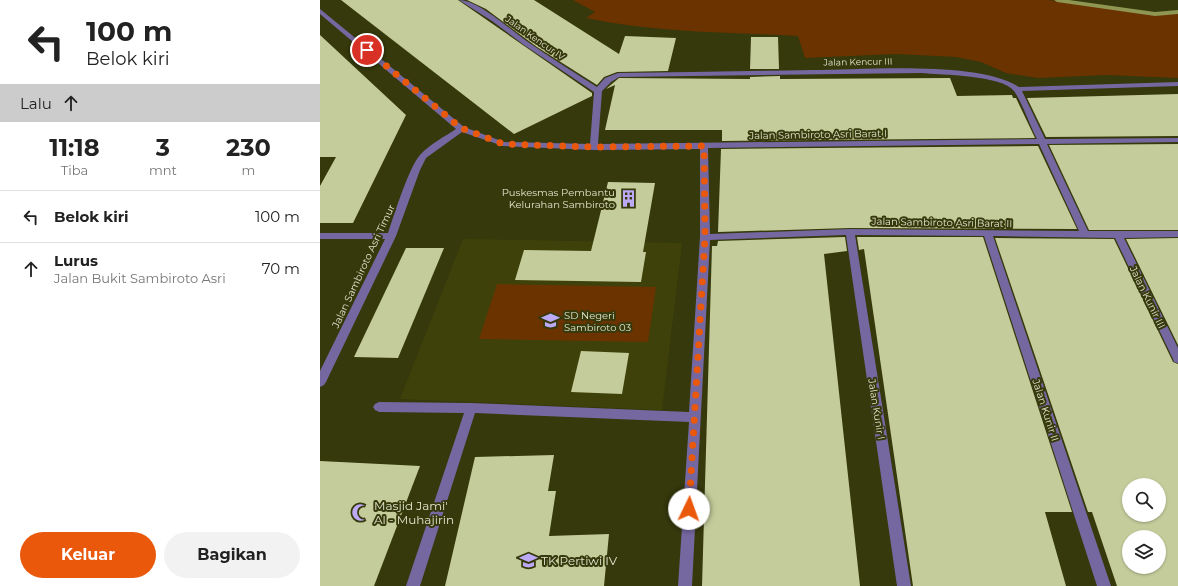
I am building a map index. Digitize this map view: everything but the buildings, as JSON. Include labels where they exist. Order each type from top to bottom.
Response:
[{"type":"street","name":"Jalan Kencur IV","points":[[462,0],[598,91]]},
{"type":"street","name":"Jalan Sambiroto Asri Barat I","points":[[320,10],[461,128],[503,144],[594,147],[1178,140]]},
{"type":"street","name":"Jalan Kencur III","points":[[598,91],[611,78],[622,75],[921,71],[981,75],[1008,83],[1017,89]]},
{"type":"street","points":[[1085,234],[1040,142],[1017,89],[1178,84]]},
{"type":"street","points":[[594,147],[598,91]]},
{"type":"street","name":"Jalan Sambiroto Asri Timur","points":[[320,382],[391,236],[416,170],[423,157],[461,128]]},
{"type":"street","points":[[685,586],[705,237],[704,146]]},
{"type":"street","name":"Jalan Sambiroto Asri Barat II","points":[[705,237],[850,232],[1118,235],[1178,234]]},
{"type":"street","name":"Jalan Kunir I","points":[[850,232],[904,586]]},
{"type":"street","name":"Jalan Kunir II","points":[[988,234],[1104,586]]},
{"type":"street","name":"Jalan Kunir III","points":[[1118,235],[1178,359]]},
{"type":"street","points":[[320,236],[391,236]]},
{"type":"street","points":[[378,407],[472,408],[695,417]]},
{"type":"street","points":[[413,586],[472,408]]},
{"type":"shaded area","points":[[573,0],[1048,0],[1156,15],[1178,14],[1178,78],[1106,75],[1038,78],[1006,73],[981,62],[956,57],[896,54],[805,58],[798,36],[692,31],[639,27],[612,23],[586,18],[595,12]]},
{"type":"shaded area","name":"SD Negeri Sambiroto 03","points":[[463,239],[682,243],[662,410],[400,399]]},
{"type":"shaded area","points":[[497,284],[656,287],[648,342],[479,339]]},
{"type":"waterway","points":[[1057,0],[1155,14],[1178,12]]},
{"type":"place","name":"Puskesmas Pembantu Kelurahan Sambiroto","points":[[628,198]]},
{"type":"place","name":"SD Negeri Sambiroto 03","points":[[551,321]]},
{"type":"place","name":"Masjid Jami' Al - Muhajirin","points":[[361,513]]},
{"type":"place","name":"TK Pertiwi IV","points":[[528,561]]},
{"type":"route","points":[[367,50],[461,128],[503,144],[594,147],[704,146],[705,237],[689,509]]}]
